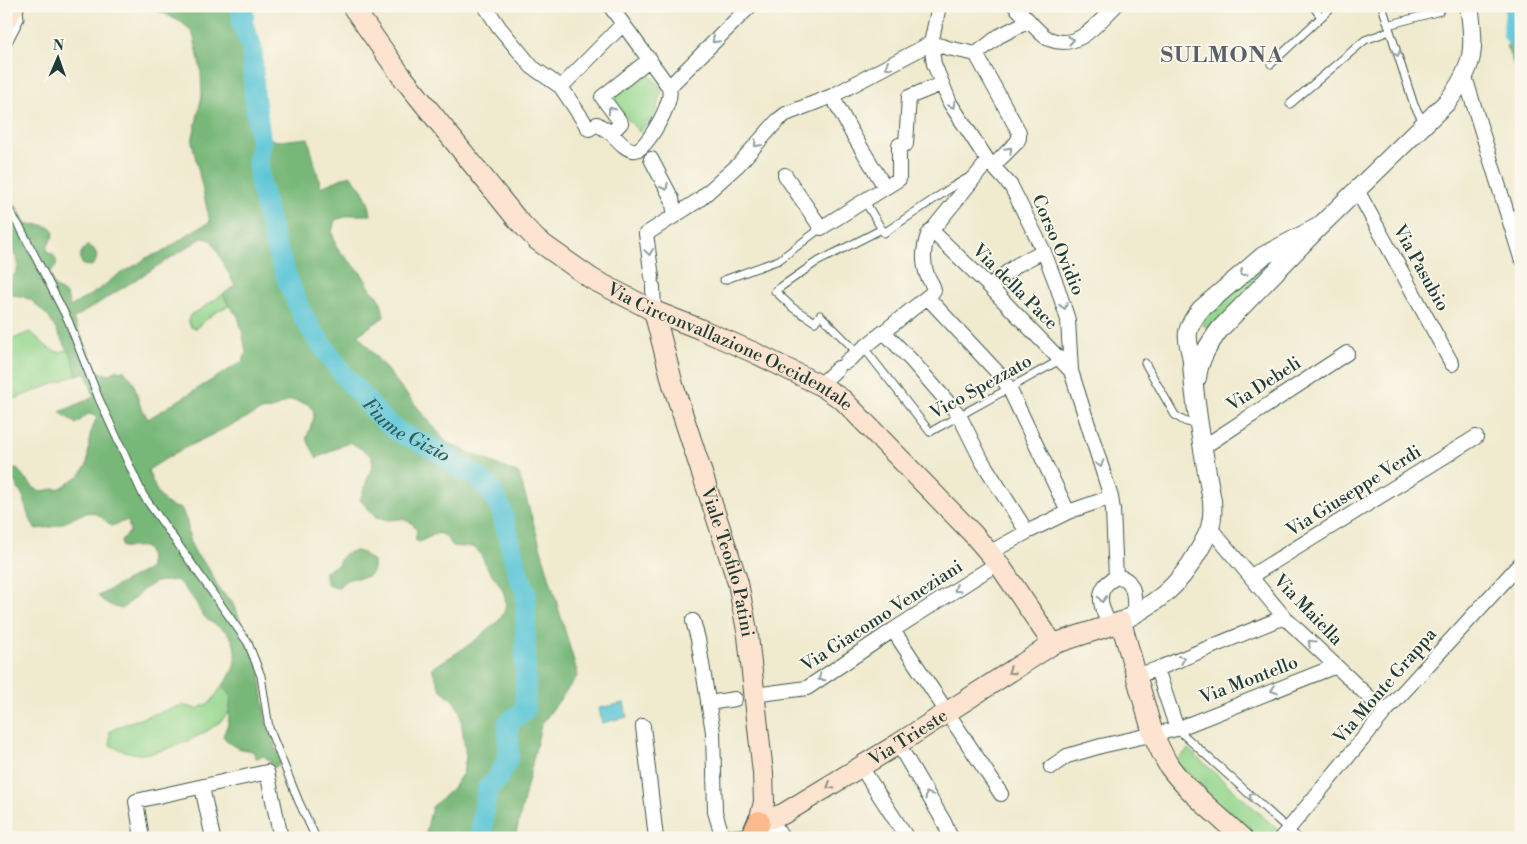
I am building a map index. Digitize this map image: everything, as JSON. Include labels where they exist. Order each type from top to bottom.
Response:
[{"type":"main road","points":[[6,20],[14,6]]},
{"type":"main road","name":"Via Circonvallazione Occidentale","points":[[352,6],[400,74],[505,204],[537,240],[592,279],[654,311],[755,353],[820,385],[843,400],[859,414],[994,558],[1053,644]]},
{"type":"main road","name":"Viale Teofilo Patini","points":[[654,311],[673,386],[738,583],[748,636],[745,697],[764,792],[763,811],[755,832]]},
{"type":"main road","points":[[1053,644],[1122,621],[1153,734],[1169,765],[1184,783],[1242,838]]},
{"type":"main road","name":"Via Trieste","points":[[755,832],[898,744],[1053,644]]},
{"type":"street","points":[[485,6],[499,27],[532,67],[561,87],[589,130],[597,124],[612,133],[629,150],[647,153],[672,199],[675,216]]},
{"type":"street","points":[[610,6],[669,87],[669,100],[647,153]]},
{"type":"street","points":[[669,87],[750,6]]},
{"type":"street","name":"Corso Ovidio","points":[[939,6],[931,43],[934,64],[941,84],[987,166],[1011,186],[1043,250],[1068,320],[1071,371],[1111,497],[1116,578]]},
{"type":"street","points":[[1015,6],[1049,39],[1064,42],[1072,41],[1087,33],[1115,6]]},
{"type":"street","points":[[1194,391],[1201,359],[1220,329],[1320,226],[1448,101],[1465,77],[1470,64],[1472,34],[1469,6]]},
{"type":"street","points":[[976,54],[998,36],[1029,21]]},
{"type":"street","points":[[561,87],[584,66],[623,24]]},
{"type":"street","points":[[654,311],[653,282],[646,234],[699,200],[738,165],[778,120],[793,111],[832,96],[931,43],[976,54],[1019,132],[1019,138],[1017,142],[987,166],[931,230],[923,247],[923,255],[927,275],[934,290],[820,385]]},
{"type":"street","points":[[612,133],[621,124],[602,96],[650,59]]},
{"type":"street","points":[[1465,77],[1521,258]]},
{"type":"street","points":[[785,175],[821,228],[899,179],[899,145],[906,144],[909,97],[941,84]]},
{"type":"street","points":[[832,96],[885,187]]},
{"type":"street","name":"Via Pasubio","points":[[1357,190],[1452,364]]},
{"type":"street","points":[[1122,621],[1155,602],[1174,586],[1194,559],[1211,528],[1212,501],[1198,423],[1192,361],[1187,340],[1188,331],[1195,316],[1253,263],[1320,226]]},
{"type":"street","name":"Via della Pace","points":[[931,230],[989,286],[1071,371]]},
{"type":"street","points":[[1282,265],[1286,258],[1283,246]]},
{"type":"street","points":[[989,286],[1017,265],[1043,250]]},
{"type":"street","points":[[929,296],[999,374],[1009,388],[1068,512]]},
{"type":"street","points":[[1195,316],[1195,322],[1200,330],[1209,332],[1220,329]]},
{"type":"street","points":[[884,332],[959,415],[982,461],[1027,532]]},
{"type":"street","name":"Via Debeli","points":[[1202,448],[1347,353]]},
{"type":"street","name":"Via Giuseppe Verdi","points":[[1251,576],[1476,437]]},
{"type":"street","name":"Via Giacomo Veneziani","points":[[708,703],[807,688],[893,630],[994,558],[1027,532],[1068,512],[1111,497]]},
{"type":"street","name":"Via Maiella","points":[[1211,528],[1284,617],[1385,712]]},
{"type":"street","name":"Via Monte Grappa","points":[[1289,835],[1385,712],[1519,567]]},
{"type":"street","points":[[1116,578],[1126,580],[1131,584],[1133,591],[1122,621],[1103,609],[1101,597],[1102,589],[1107,582],[1116,578]]},
{"type":"street","points":[[1136,676],[1157,670],[1284,617]]},
{"type":"street","points":[[693,621],[712,732],[715,812],[722,838],[755,832],[776,832],[780,838]]},
{"type":"street","points":[[893,630],[1001,794]]},
{"type":"street","name":"Via Montello","points":[[1051,767],[1067,756],[1101,746],[1177,729],[1336,666]]},
{"type":"street","points":[[1157,670],[1177,729]]},
{"type":"street","points":[[643,726],[656,838]]},
{"type":"street","points":[[898,744],[944,822],[951,838]]},
{"type":"street","points":[[861,767],[907,838]]},
{"type":"street","points":[[142,838],[136,801],[267,772],[281,838]]},
{"type":"street","points":[[202,787],[213,838]]},
{"type":"lane","points":[[6,46],[20,19],[19,6]]},
{"type":"lane","points":[[1313,6],[1321,18]]},
{"type":"lane","points":[[1272,64],[1333,6]]},
{"type":"lane","points":[[1382,6],[1414,105],[1425,124]]},
{"type":"lane","points":[[1290,104],[1365,40],[1389,28],[1440,11]]},
{"type":"lane","points":[[864,200],[884,234],[952,186],[987,166]]},
{"type":"lane","points":[[6,206],[21,229],[68,320],[100,399],[143,495],[248,643],[261,676],[269,728],[316,838]]},
{"type":"lane","points":[[724,280],[779,260],[821,228]]},
{"type":"lane","points":[[861,351],[820,315],[815,322],[793,308],[775,291],[815,263],[882,229]]},
{"type":"lane","name":"Vico Spezzato","points":[[861,351],[930,432],[1060,360]]},
{"type":"lane","points":[[1146,363],[1175,415],[1182,421],[1190,424],[1198,423]]},
{"type":"lane","points":[[1177,729],[1289,835]]},
{"type":"green space","points":[[153,6],[245,6],[255,32],[259,108],[264,116],[264,126],[267,135],[273,140],[280,141],[308,138],[321,187],[350,175],[361,188],[368,203],[371,215],[352,215],[335,220],[332,232],[336,247],[362,274],[371,290],[378,296],[382,305],[384,317],[358,335],[447,443],[519,474],[578,675],[541,725],[515,838],[426,838],[432,807],[452,789],[463,773],[466,757],[460,711],[453,700],[440,689],[432,668],[472,643],[499,620],[505,608],[502,589],[488,569],[481,554],[472,547],[453,546],[444,535],[438,533],[419,542],[415,540],[417,531],[412,523],[403,519],[388,520],[376,517],[360,500],[373,463],[371,455],[350,442],[317,458],[306,438],[314,417],[313,410],[308,404],[290,400],[272,409],[260,411],[175,453],[148,470],[163,500],[174,507],[181,508],[187,522],[190,542],[196,554],[207,566],[220,590],[232,602],[244,628],[255,639],[266,720],[281,763],[274,768],[265,756],[256,758],[253,751],[236,747],[223,736],[228,724],[231,695],[222,686],[229,677],[235,662],[234,644],[224,630],[205,617],[195,601],[177,580],[155,582],[144,589],[122,609],[109,604],[98,596],[150,568],[147,549],[144,547],[122,547],[121,540],[130,532],[128,520],[111,526],[97,514],[85,513],[55,526],[35,529],[27,512],[24,498],[12,478],[11,470],[17,469],[34,488],[41,491],[61,488],[80,475],[87,465],[90,435],[97,416],[88,414],[76,424],[60,412],[94,397],[86,372],[77,375],[72,357],[48,316],[31,300],[12,295],[9,292],[10,281],[18,269],[18,262],[6,231],[6,196],[17,207],[26,224],[52,228],[54,234],[47,248],[49,254],[52,253],[56,259],[56,266],[49,274],[53,284],[66,295],[70,307],[100,289],[116,276],[146,258],[164,251],[196,229],[210,222],[192,142],[202,95],[201,71],[196,46],[192,31],[181,22]],"holes":[[[202,238],[212,241],[235,286],[223,294],[229,306],[238,316],[246,353],[243,361],[148,419],[140,405],[133,381],[125,371],[117,370],[109,375],[98,371],[73,319]]]},
{"type":"green space","points":[[1521,40],[1521,81],[1506,46]]},
{"type":"green space","points":[[645,69],[662,89],[655,114],[639,132],[608,97]]},
{"type":"green space","points":[[87,246],[94,249],[97,258],[91,266],[83,265],[80,257]]},
{"type":"green space","points":[[1275,255],[1281,256],[1213,326],[1207,327],[1203,325],[1202,319]]},
{"type":"green space","points":[[223,294],[229,306],[215,313],[196,328],[192,328],[189,321],[191,314]]},
{"type":"green space","points":[[30,332],[52,350],[61,352],[67,350],[72,357],[77,375],[6,402],[6,342]]},
{"type":"green space","points":[[356,551],[363,553],[373,561],[371,573],[368,576],[349,579],[339,587],[329,586],[325,579],[325,571],[338,565],[344,555]]},
{"type":"green space","points":[[222,686],[231,695],[229,711],[222,720],[201,735],[161,751],[149,753],[132,753],[110,745],[110,731],[127,723],[182,705],[197,709],[211,702]]},
{"type":"green space","points":[[1188,749],[1287,838],[1258,838],[1175,763]]},
{"type":"water","points":[[624,703],[627,717],[602,723],[599,708]]},
{"type":"waterway","name":"Fiume Gizio","points":[[239,6],[244,15],[242,22],[252,48],[254,94],[261,143],[258,161],[260,183],[275,244],[303,316],[343,374],[383,420],[400,433],[443,454],[460,469],[474,474],[489,487],[501,509],[519,577],[526,592],[525,710],[508,723],[509,757],[495,782],[488,787],[483,814],[482,838]]},
{"type":"waterway","points":[[1516,6],[1513,34],[1521,44]]},
{"type":"district","name":"SULMONA","points":[[1222,55]]}]
